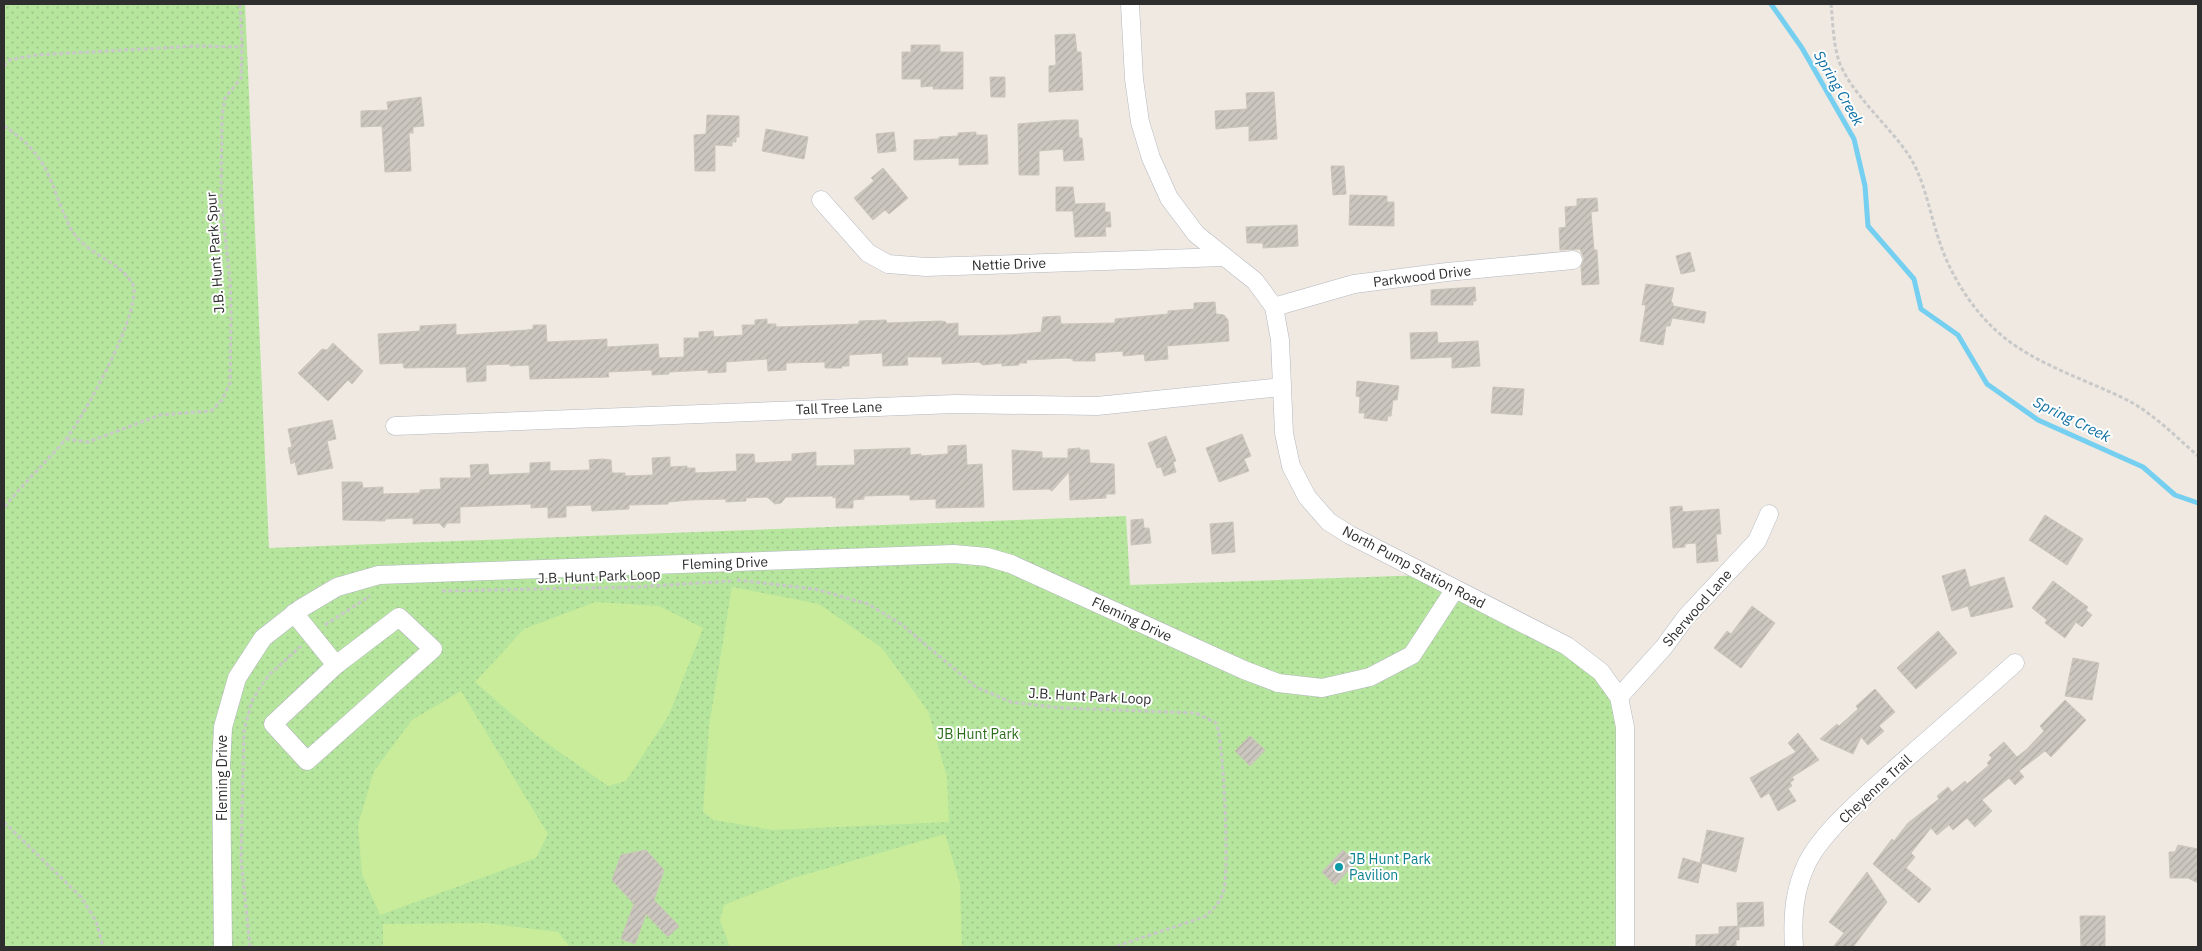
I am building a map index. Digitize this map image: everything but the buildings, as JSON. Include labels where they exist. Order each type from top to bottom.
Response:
[{"type":"street","name":"North Pump Station Road","points":[[1130,4],[1134,79],[1140,122],[1151,158],[1169,198],[1196,234],[1255,282],[1274,307],[1280,340],[1284,433],[1291,466],[1307,497],[1329,522],[1350,535],[1567,646],[1601,672],[1619,697],[1625,727],[1625,947]]},
{"type":"street","name":"Nettie Drive","points":[[821,200],[868,253],[888,264],[926,267],[1224,257]]},
{"type":"street","name":"Parkwood Drive","points":[[1274,307],[1354,284],[1447,272],[1573,260]]},
{"type":"street","name":"Tall Tree Lane","points":[[395,426],[955,404],[1097,406],[1281,387]]},
{"type":"street","name":"Sherwood Lane","points":[[1619,697],[1664,647],[1686,618],[1756,541],[1769,514]]},
{"type":"street","name":"Fleming Drive","points":[[223,947],[221,767],[223,727],[237,678],[263,638],[294,613],[337,587],[379,575],[954,554],[987,557],[1011,564],[1244,670],[1278,682],[1322,688],[1370,678],[1412,655],[1455,589]]},
{"type":"street","points":[[294,613],[336,664]]},
{"type":"street","points":[[398,617],[432,649],[307,761],[273,724],[336,664],[398,617]]},
{"type":"street","name":"Cheyenne Trail","points":[[1794,947],[1792,916],[1797,888],[1808,861],[1833,827],[1866,795],[2015,663]]},
{"type":"path","name":"J.B. Hunt Park Spur","points":[[66,439],[88,442],[160,415],[211,410],[222,400],[230,383],[230,280],[221,198],[222,115],[225,98],[241,78],[240,4]]},
{"type":"path","points":[[1831,4],[1835,45],[1840,63],[1849,81],[1909,156],[1922,183],[1939,242],[1956,278],[1982,316],[2012,345],[2050,367],[2126,400],[2146,411],[2198,456]]},
{"type":"path","points":[[4,66],[9,60],[36,55],[197,46],[242,47]]},
{"type":"path","points":[[4,126],[31,147],[47,169],[70,227],[87,249],[118,268],[133,284],[135,298],[124,332],[97,388],[66,439],[19,488],[4,508]]},
{"type":"path","name":"J.B. Hunt Park Loop","points":[[437,591],[636,587],[738,580],[815,589],[868,604],[901,624],[976,687],[1011,702],[1062,708],[1196,713],[1210,718],[1216,723],[1220,738],[1226,876],[1222,896],[1215,909],[1204,917],[1114,947]]},
{"type":"path","points":[[318,630],[357,603],[378,593]]},
{"type":"path","points":[[250,947],[241,859],[244,730],[252,701],[261,686],[270,674],[301,646]]},
{"type":"path","points":[[4,822],[80,897],[96,921],[103,947]]},
{"type":"green space","name":"JB Hunt Park","points":[[4,4],[245,4],[269,548],[1126,516],[1130,585],[1428,575],[1567,646],[1619,697],[1625,947],[4,947]]},
{"type":"green space","points":[[732,587],[819,604],[882,648],[928,711],[947,777],[949,822],[773,830],[714,820],[703,812],[709,726]]},
{"type":"green space","points":[[595,602],[659,606],[703,628],[669,715],[626,781],[608,786],[537,736],[475,682],[524,629]]},
{"type":"green space","points":[[461,691],[548,834],[536,858],[380,915],[362,874],[358,825],[374,771],[412,720]]},
{"type":"green space","points":[[945,834],[960,884],[962,947],[730,947],[720,920],[724,905],[793,878]]},
{"type":"green space","points":[[487,923],[558,932],[570,947],[383,947],[383,924]]},
{"type":"waterway","name":"Spring Creek","points":[[1771,4],[1802,48],[1854,139],[1865,186],[1868,226],[1914,279],[1921,309],[1958,335],[1987,384],[2038,420],[2143,467],[2175,495],[2198,503]]},
{"type":"place","name":"JB Hunt Park Pavilion","points":[[1339,867]]}]
